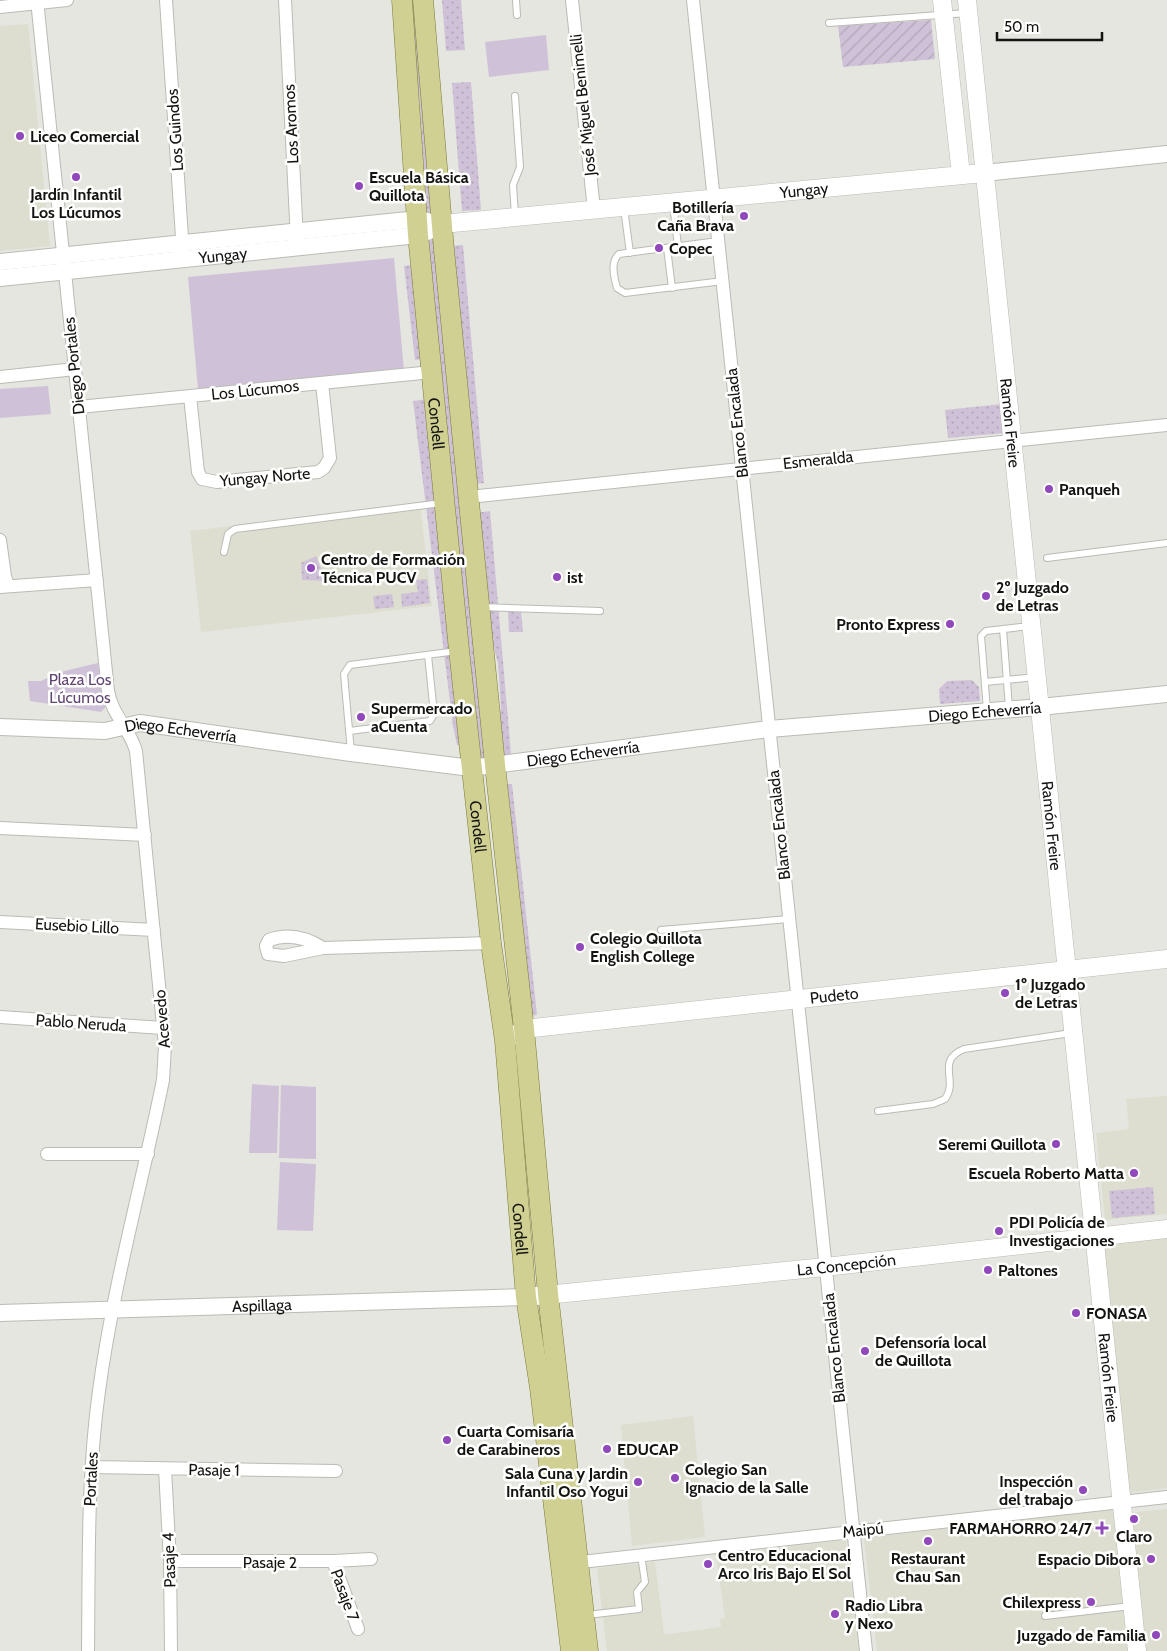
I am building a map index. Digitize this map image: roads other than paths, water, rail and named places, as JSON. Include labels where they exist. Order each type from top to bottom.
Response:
[{"type":"main road","name":"Condell","points":[[402,0],[418,227],[471,768],[491,943],[505,1041],[526,1297],[568,1563],[583,1616],[588,1651]]},
{"type":"main road","name":"Condell","points":[[423,0],[442,224],[495,765],[524,1029],[548,1294],[568,1563],[571,1651]]},
{"type":"main road","name":"Ramón Freire","points":[[968,6],[1072,1033],[1137,1651]]},
{"type":"main road","points":[[942,7],[961,175]]},
{"type":"main road","name":"Yungay","points":[[418,227],[984,173]]},
{"type":"main road","name":"Pudeto","points":[[505,1041],[524,1029],[1167,959]]},
{"type":"main road","name":"La Concepción","points":[[526,1297],[825,1267],[1167,1229]]},
{"type":"street","points":[[0,7],[67,0]]},
{"type":"street","name":"Los Guindos","points":[[166,0],[183,251]]},
{"type":"street","name":"Los Aromos","points":[[285,0],[297,240]]},
{"type":"street","name":"José Miguel Benimelli","points":[[572,0],[594,210]]},
{"type":"street","name":"Blanco Encalada","points":[[693,0],[866,1651]]},
{"type":"street","name":"Diego Portales","points":[[37,2],[109,697],[115,713],[125,727]]},
{"type":"street","name":"Yungay","points":[[984,173],[1167,154]]},
{"type":"street","name":"Yungay","points":[[0,278],[64,264],[418,227]]},
{"type":"street","name":"Yungay","points":[[0,262],[64,264]]},
{"type":"street","points":[[0,377],[75,368]]},
{"type":"street","name":"Los Lúcumos","points":[[79,407],[432,372]]},
{"type":"street","name":"Yungay Norte","points":[[190,396],[198,472],[202,479],[217,482],[318,472],[324,468],[330,458],[322,383]]},
{"type":"street","name":"Esmeralda","points":[[469,497],[1167,424]]},
{"type":"street","points":[[0,540],[5,576],[4,586],[21,587],[97,580]]},
{"type":"street","name":"Diego Echeverría","points":[[0,727],[105,731],[133,724],[146,723],[351,753],[471,768],[769,729],[1040,707],[1167,694]]},
{"type":"street","name":"Acevedo","points":[[112,1309],[164,1080],[165,1057],[136,751],[131,736],[125,727]]},
{"type":"street","points":[[0,828],[144,835]]},
{"type":"street","name":"Eusebio Lillo","points":[[0,922],[154,930]]},
{"type":"street","points":[[323,948],[491,943]]},
{"type":"street","name":"Pablo Neruda","points":[[0,1017],[163,1028]]},
{"type":"street","points":[[47,1154],[148,1154]]},
{"type":"street","name":"Aspillaga","points":[[0,1313],[526,1297]]},
{"type":"street","name":"Portales","points":[[88,1651],[91,1466],[99,1391],[112,1309]]},
{"type":"street","name":"Pasaje 1","points":[[91,1466],[336,1472]]},
{"type":"street","name":"Pasaje 4","points":[[164,1469],[170,1561],[171,1651]]},
{"type":"street","name":"Maipú","points":[[568,1563],[1167,1497]]},
{"type":"street","name":"Pasaje 2","points":[[170,1561],[333,1561],[371,1559]]},
{"type":"street","name":"Pasaje 7","points":[[333,1561],[358,1629]]},
{"type":"lane","points":[[516,0],[517,15]]},
{"type":"lane","points":[[829,23],[942,7],[968,6]]},
{"type":"lane","points":[[515,96],[520,167],[514,185],[515,217]]},
{"type":"lane","points":[[673,202],[678,246]]},
{"type":"lane","points":[[624,207],[630,253]]},
{"type":"lane","points":[[718,241],[619,254],[614,259],[615,283],[620,292],[625,293],[722,281]]},
{"type":"lane","points":[[666,248],[672,288]]},
{"type":"lane","points":[[224,552],[228,534],[235,529],[446,503]]},
{"type":"lane","points":[[1047,558],[1167,543]]},
{"type":"lane","points":[[480,607],[600,611]]},
{"type":"lane","points":[[988,711],[982,636],[986,631],[1032,626]]},
{"type":"lane","points":[[1003,629],[1009,709]]},
{"type":"lane","points":[[351,753],[344,674],[350,665],[459,650]]},
{"type":"lane","points":[[348,731],[430,721],[434,714],[428,655]]},
{"type":"lane","points":[[985,682],[1037,677]]},
{"type":"lane","points":[[661,930],[789,919]]},
{"type":"lane","points":[[878,1111],[933,1104],[945,1099],[949,1091],[949,1061],[953,1054],[964,1049],[1072,1033]]},
{"type":"lane","points":[[583,1616],[639,1609],[637,1592],[645,1582],[641,1555]]},
{"type":"lane","points":[[1045,1616],[1132,1606]]},
{"type":"place","name":"Liceo Comercial","points":[[20,136]]},
{"type":"place","name":"Jardín Infantil Los Lúcumos","points":[[76,177]]},
{"type":"place","name":"Escuela Básica Quillota","points":[[359,186]]},
{"type":"place","name":"Botillería Caña Brava","points":[[744,216]]},
{"type":"place","name":"Copec","points":[[659,248]]},
{"type":"place","name":"Panqueh","points":[[1049,489]]},
{"type":"place","name":"Centro de Formación Técnica PUCV","points":[[311,568]]},
{"type":"place","name":"ist","points":[[557,577]]},
{"type":"place","name":"2º Juzgado de Letras","points":[[986,596]]},
{"type":"place","name":"Pronto Express","points":[[950,624]]},
{"type":"place","name":"Supermercado aCuenta","points":[[361,717]]},
{"type":"place","name":"Colegio Quillota English College","points":[[580,947]]},
{"type":"place","name":"1º Juzgado de Letras","points":[[1005,993]]},
{"type":"place","name":"Seremi Quillota","points":[[1056,1144]]},
{"type":"place","name":"Escuela Roberto Matta","points":[[1134,1173]]},
{"type":"place","name":"PDI Policía de Investigaciones","points":[[999,1231]]},
{"type":"place","name":"Paltones","points":[[988,1270]]},
{"type":"place","name":"FONASA","points":[[1076,1313]]},
{"type":"place","name":"Defensoría local de Quillota","points":[[865,1351]]},
{"type":"place","name":"Cuarta Comisaría de Carabineros","points":[[447,1440]]},
{"type":"place","name":"EDUCAP","points":[[607,1449]]},
{"type":"place","name":"Colegio San Ignacio de la Salle","points":[[675,1478]]},
{"type":"place","name":"Sala Cuna y Jardin Infantil Oso Yogui","points":[[638,1482]]},
{"type":"place","name":"Inspección del trabajo","points":[[1083,1490]]},
{"type":"place","name":"Claro","points":[[1134,1519]]},
{"type":"place","name":"FARMAHORRO 24/7","points":[[1102,1528]]},
{"type":"place","name":"Restaurant Chau San","points":[[928,1541]]},
{"type":"place","name":"Espacio Dibora","points":[[1151,1559]]},
{"type":"place","name":"Centro Educacional Arco Iris Bajo El Sol","points":[[708,1564]]},
{"type":"place","name":"Chilexpress","points":[[1091,1602]]},
{"type":"place","name":"Radio Libra y Nexo","points":[[835,1614]]},
{"type":"place","name":"Juzgado de Familia","points":[[1156,1635]]},
{"type":"park label","name":"Plaza Los Lúcumos","points":[[80,688]]}]
